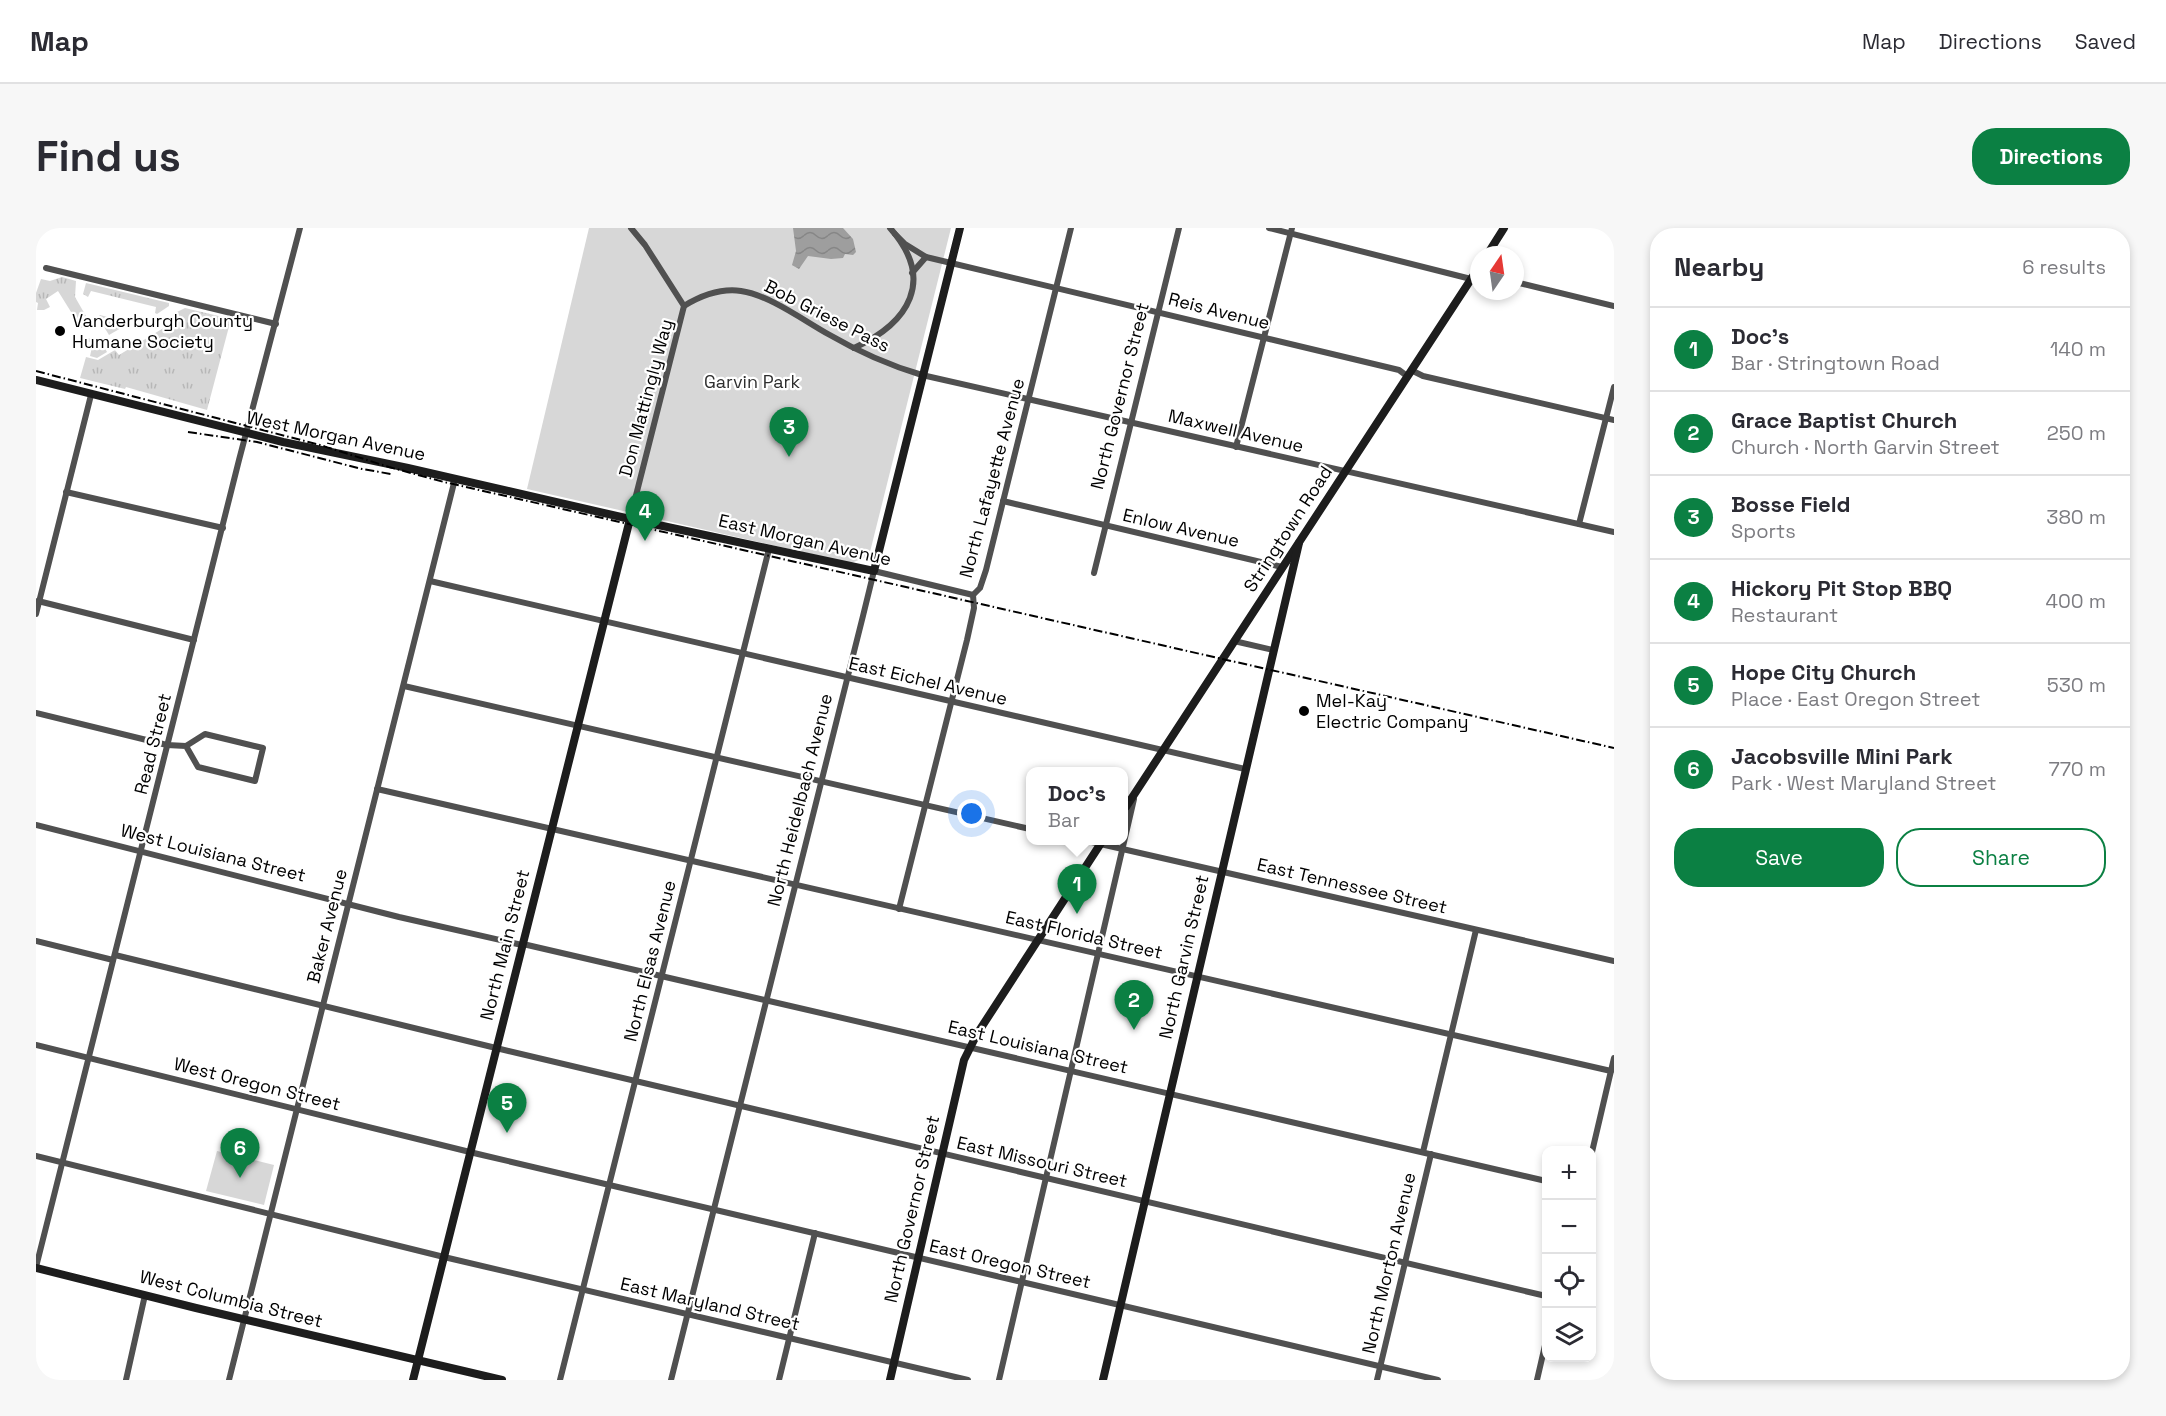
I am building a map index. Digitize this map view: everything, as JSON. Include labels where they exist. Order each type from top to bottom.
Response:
[{"type":"main road","name":"North Heidelbach Avenue","points":[[874,571],[960,228]]},
{"type":"main road","points":[[1493,246],[1504,228]]},
{"type":"main road","name":"Stringtown Road","points":[[1128,804],[1470,282]]},
{"type":"main road","name":"West Morgan Avenue","points":[[36,380],[246,434],[630,519]]},
{"type":"main road","name":"East Morgan Avenue","points":[[630,519],[874,571]]},
{"type":"main road","name":"North Main Street","points":[[413,1380],[630,519]]},
{"type":"main road","name":"North Garvin Street","points":[[1103,1380],[1299,543]]},
{"type":"main road","points":[[970,1047],[1100,845]]},
{"type":"main road","name":"North Governor Street","points":[[890,1380],[962,1067],[970,1047]]},
{"type":"main road","name":"West Columbia Street","points":[[36,1268],[502,1380]]},
{"type":"street","name":"Read Street","points":[[36,1268],[300,228]]},
{"type":"street","name":"Don Mattingly Way","points":[[630,519],[684,306],[645,245],[631,228]]},
{"type":"street","points":[[854,348],[871,339],[899,317],[909,304],[912,294],[912,273],[903,245],[890,228]]},
{"type":"street","name":"North Lafayette Avenue","points":[[899,909],[974,608],[973,595],[980,588],[1071,228]]},
{"type":"street","name":"North Governor Street","points":[[1094,573],[1179,228]]},
{"type":"street","points":[[1269,228],[1292,231],[1470,272]]},
{"type":"street","points":[[1236,447],[1292,231]]},
{"type":"street","points":[[895,234],[905,244],[926,257],[912,273]]},
{"type":"street","name":"Reis Avenue","points":[[926,257],[1399,370],[1407,376]]},
{"type":"street","points":[[46,267],[276,324]]},
{"type":"street","points":[[1524,284],[1614,306]]},
{"type":"street","name":"Bob Griese Pass","points":[[684,306],[698,297],[720,291],[749,293],[884,363],[922,375]]},
{"type":"street","points":[[1414,366],[1413,371],[1420,375],[1614,420]]},
{"type":"street","name":"Maxwell Avenue","points":[[922,375],[1614,532]]},
{"type":"street","points":[[1579,524],[1614,387]]},
{"type":"street","points":[[36,614],[91,394]]},
{"type":"street","name":"Baker Avenue","points":[[229,1380],[455,479]]},
{"type":"street","points":[[66,492],[223,528]]},
{"type":"street","name":"Enlow Avenue","points":[[1003,501],[1282,567]]},
{"type":"street","name":"North Elsas Avenue","points":[[560,1380],[769,549]]},
{"type":"street","name":"East Morgan Avenue","points":[[874,571],[973,595]]},
{"type":"street","name":"North Heidelbach Avenue","points":[[671,1380],[823,782],[874,571]]},
{"type":"street","name":"East Eichel Avenue","points":[[430,581],[1245,769]]},
{"type":"street","points":[[38,601],[194,640]]},
{"type":"street","points":[[1234,641],[1273,650]]},
{"type":"street","points":[[404,686],[1026,828]]},
{"type":"street","points":[[36,713],[167,745],[186,746],[205,734],[264,748],[255,781],[198,767],[186,746]]},
{"type":"street","name":"East Florida Street","points":[[377,789],[1611,1071]]},
{"type":"street","points":[[1128,823],[1135,793]]},
{"type":"street","name":"West Louisiana Street","points":[[36,825],[349,904],[522,944]]},
{"type":"street","name":"East Tennessee Street","points":[[1111,845],[1614,961]]},
{"type":"street","points":[[999,1380],[1123,845]]},
{"type":"street","name":"North Morton Avenue","points":[[1423,1152],[1476,930]]},
{"type":"street","name":"East Missouri Street","points":[[36,941],[322,1006],[1542,1295]]},
{"type":"street","name":"East Louisiana Street","points":[[522,944],[1542,1180]]},
{"type":"street","name":"West Oregon Street","points":[[36,1045],[470,1152]]},
{"type":"street","points":[[1593,1146],[1614,1058]]},
{"type":"street","name":"East Oregon Street","points":[[470,1152],[1438,1380]]},
{"type":"street","name":"North Morton Avenue","points":[[1377,1380],[1431,1154]]},
{"type":"street","name":"East Maryland Street","points":[[36,1156],[444,1257],[968,1380]]},
{"type":"street","points":[[779,1380],[815,1233]]},
{"type":"street","points":[[126,1380],[146,1295]]},
{"type":"street","points":[[1537,1380],[1542,1358]]},
{"type":"street","points":[[36,1378],[45,1380]]},
{"type":"green space","name":"Garvin Park","points":[[589,228],[951,228],[869,556],[851,563],[527,489]]},
{"type":"green space","points":[[62,277],[76,281],[75,297],[90,323],[81,328],[58,291],[46,299],[50,307],[37,310],[36,293],[41,279],[50,281]]},
{"type":"green space","points":[[86,283],[169,303],[169,306],[157,314],[155,313],[156,307],[91,291],[88,297],[83,294]]},
{"type":"green space","points":[[185,308],[231,319],[207,410],[126,387],[125,389],[80,378],[86,357],[98,360],[115,350],[119,355],[180,318],[177,312]]},
{"type":"green space","points":[[100,315],[128,324],[109,335],[98,317]]},
{"type":"green space","points":[[83,337],[101,341],[107,352],[97,358],[90,356],[93,343],[82,340]]},
{"type":"green space","points":[[217,1151],[274,1165],[264,1205],[206,1191]]},
{"type":"water","points":[[793,228],[843,228],[853,239],[856,252],[853,255],[845,254],[843,258],[831,259],[808,256],[799,269],[792,265],[796,251]]},
{"type":"railway","points":[[36,371],[320,445],[444,482],[1614,748]]},
{"type":"railway","points":[[188,432],[257,442],[362,469],[391,474]]},
{"type":"place","name":"Vanderburgh County Humane Society","points":[[60,331]]},
{"type":"place","name":"Bosse Field","points":[[789,457]]},
{"type":"place","name":"Hickory Pit Stop BBQ","points":[[645,541]]},
{"type":"place","name":"Mel-Kay Electric Company","points":[[1304,711]]},
{"type":"place","name":"Doc's","points":[[1077,914]]},
{"type":"place","name":"Grace Baptist Church","points":[[1134,1030]]},
{"type":"place","name":"Hope City Church","points":[[507,1133]]},
{"type":"place","name":"Jacobsville Mini Park","points":[[240,1178]]}]
